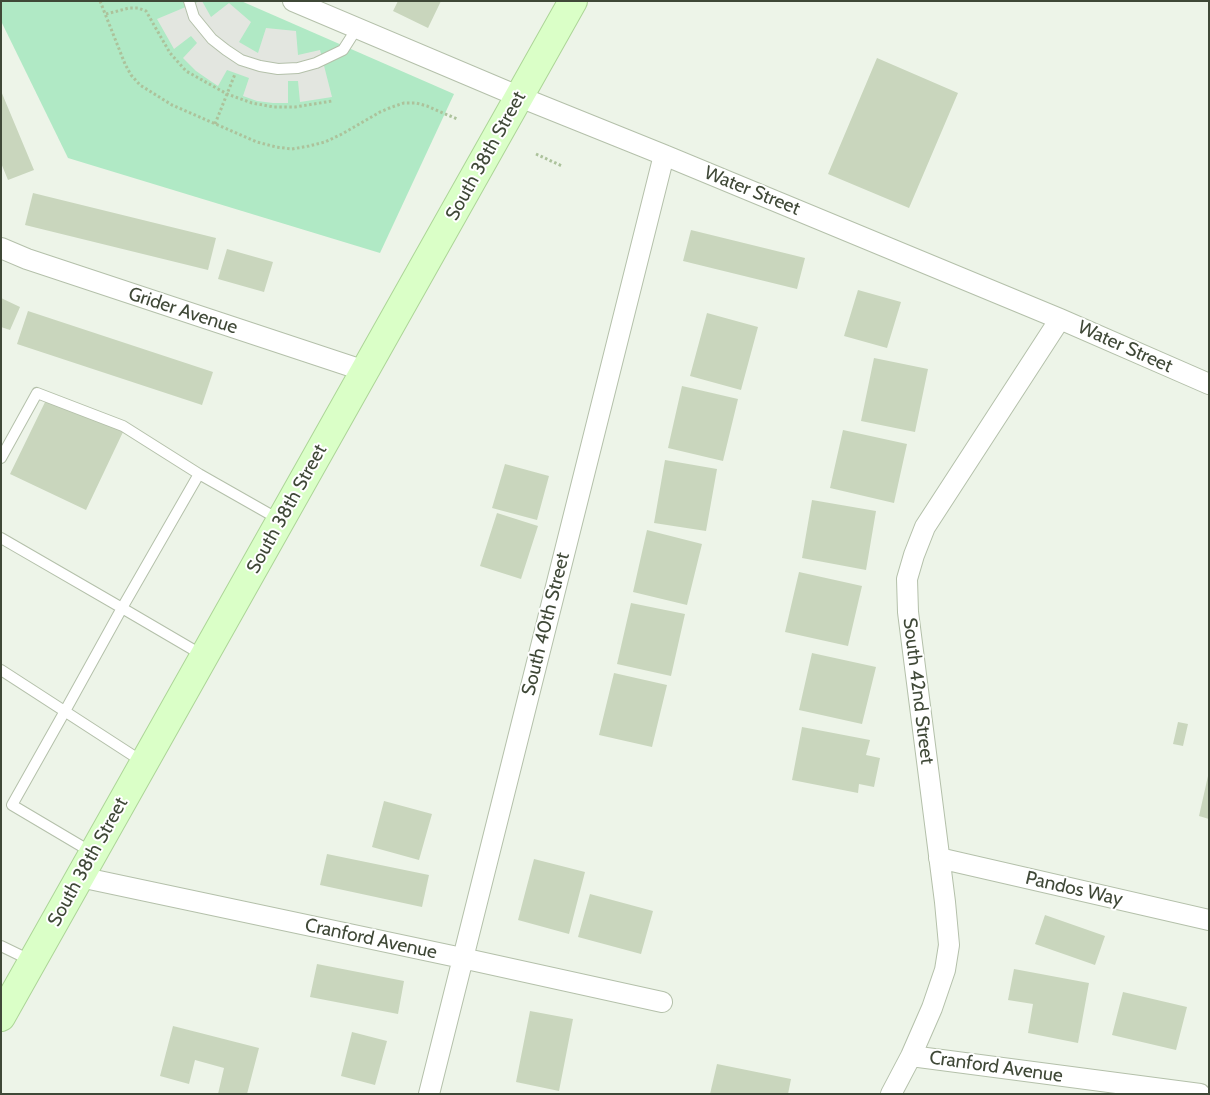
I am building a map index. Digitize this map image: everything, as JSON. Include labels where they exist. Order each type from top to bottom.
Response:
[{"type":"main road","name":"South 38th Street","points":[[1,1017],[573,1]]},
{"type":"street","name":"Water Street","points":[[293,1],[1060,319],[1209,384]]},
{"type":"street","name":"South 40th Street","points":[[429,1094],[664,155]]},
{"type":"street","name":"Grider Avenue","points":[[1,248],[27,259],[365,372]]},
{"type":"street","name":"South 42nd Street","points":[[891,1094],[912,1056],[932,1008],[945,970],[949,945],[908,612],[906,579],[925,527],[1060,319]]},
{"type":"street","name":"Pandos Way","points":[[939,858],[1209,920]]},
{"type":"street","name":"Cranford Avenue","points":[[80,877],[662,1002]]},
{"type":"street","name":"Cranford Avenue","points":[[912,1056],[1200,1094]]},
{"type":"lane","points":[[189,1],[194,17],[212,38],[241,60],[260,66],[298,68],[316,63],[343,50],[357,28]]},
{"type":"lane","points":[[1,458],[37,393],[124,426],[199,474],[281,520]]},
{"type":"lane","points":[[93,853],[12,805],[199,474]]},
{"type":"lane","points":[[1,538],[204,656]]},
{"type":"lane","points":[[1,670],[144,763]]},
{"type":"lane","points":[[1,946],[33,961]]},
{"type":"path","points":[[100,1],[125,64],[131,75],[140,84],[172,105],[257,142],[292,149],[325,142],[380,112],[404,104],[416,103],[427,106],[457,119]]},
{"type":"path","points":[[106,14],[129,8],[138,8],[146,11],[170,53],[186,71],[227,94],[252,103],[274,106],[295,107],[332,101]]},
{"type":"path","points":[[215,124],[241,60]]},
{"type":"path","points":[[536,154],[562,166]]},
{"type":"green space","points":[[1,1],[241,1],[454,94],[380,253],[68,158],[1,21]]},
{"type":"shaded area","points":[[202,1],[211,17],[229,3],[251,22],[239,42],[258,53],[266,28],[296,31],[298,55],[320,50],[332,97],[300,102],[298,81],[288,81],[288,103],[257,101],[243,96],[249,78],[227,70],[218,86],[196,71],[183,58],[197,43],[191,36],[174,49],[157,19]]},
{"type":"building","points":[[398,1],[441,1],[428,28],[393,11]]},
{"type":"building","points":[[877,58],[958,93],[909,208],[828,174]]},
{"type":"building","points":[[1,91],[34,170],[8,180],[1,163]]},
{"type":"building","points":[[33,193],[216,238],[208,270],[25,225]]},
{"type":"building","points":[[691,230],[805,258],[797,289],[683,261]]},
{"type":"building","points":[[227,249],[273,262],[264,292],[218,279]]},
{"type":"building","points":[[858,290],[901,302],[887,348],[844,336]]},
{"type":"building","points":[[1,298],[20,307],[10,330],[1,327]]},
{"type":"building","points":[[28,311],[213,372],[202,405],[17,344]]},
{"type":"building","points":[[707,313],[758,327],[741,390],[690,376]]},
{"type":"building","points":[[874,358],[928,369],[915,432],[861,421]]},
{"type":"building","points":[[682,386],[738,399],[723,461],[668,448]]},
{"type":"building","points":[[48,396],[123,432],[86,510],[10,474]]},
{"type":"building","points":[[843,430],[907,444],[894,503],[830,488]]},
{"type":"building","points":[[665,460],[717,469],[706,531],[654,523]]},
{"type":"building","points":[[505,464],[549,476],[537,520],[492,508]]},
{"type":"building","points":[[812,500],[876,511],[866,570],[802,558]]},
{"type":"building","points":[[497,513],[538,526],[521,579],[480,566]]},
{"type":"building","points":[[647,530],[702,544],[687,605],[633,592]]},
{"type":"building","points":[[799,572],[862,586],[848,646],[785,632]]},
{"type":"building","points":[[631,603],[685,614],[671,676],[617,664]]},
{"type":"building","points":[[812,653],[876,667],[862,724],[799,710]]},
{"type":"building","points":[[614,673],[667,685],[652,747],[599,735]]},
{"type":"building","points":[[1178,722],[1188,724],[1183,746],[1173,744]]},
{"type":"building","points":[[802,727],[870,740],[866,755],[880,758],[874,787],[859,784],[858,793],[792,780]]},
{"type":"building","points":[[1209,776],[1209,819],[1199,816]]},
{"type":"building","points":[[384,801],[432,814],[419,860],[372,847]]},
{"type":"building","points":[[327,854],[429,875],[422,907],[320,885]]},
{"type":"building","points":[[534,859],[585,872],[569,934],[518,920]]},
{"type":"building","points":[[590,894],[653,911],[641,954],[578,937]]},
{"type":"building","points":[[1045,915],[1105,936],[1095,965],[1035,944]]},
{"type":"building","points":[[317,964],[404,981],[398,1014],[310,997]]},
{"type":"building","points":[[1014,969],[1089,983],[1078,1043],[1028,1033],[1033,1004],[1008,1000]]},
{"type":"building","points":[[1123,992],[1187,1007],[1176,1050],[1112,1035]]},
{"type":"building","points":[[530,1011],[573,1019],[559,1091],[516,1082]]},
{"type":"building","points":[[173,1026],[259,1048],[247,1094],[218,1094],[224,1068],[195,1060],[189,1084],[160,1076]]},
{"type":"building","points":[[352,1032],[387,1041],[375,1085],[341,1076]]},
{"type":"building","points":[[717,1064],[791,1079],[788,1094],[710,1094]]}]
